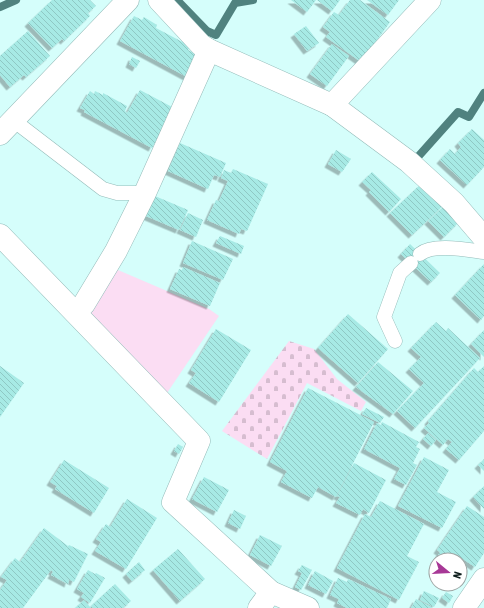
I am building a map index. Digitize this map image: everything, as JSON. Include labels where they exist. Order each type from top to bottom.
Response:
[{"type":"street","points":[[6,127],[128,0]]},
{"type":"street","points":[[159,0],[201,45],[332,106],[409,162],[454,203],[484,238]]},
{"type":"street","points":[[332,106],[430,0]]},
{"type":"street","points":[[75,312],[84,304],[116,251],[145,193],[209,50]]},
{"type":"street","points":[[0,235],[199,441],[173,502],[265,600],[308,608]]},
{"type":"street","points":[[464,608],[483,583]]},
{"type":"lane","points":[[6,127],[103,189],[117,193],[145,193]]},
{"type":"lane","points":[[395,341],[384,317],[400,273],[424,250],[445,248],[484,252]]},
{"type":"green space","points":[[111,267],[209,309],[219,316],[167,393],[87,314]]},
{"type":"green space","points":[[289,341],[314,349],[337,379],[366,402],[361,411],[307,383],[267,459],[222,431]]},
{"type":"building","points":[[52,0],[90,0],[96,6],[88,13],[90,16],[64,41],[62,39],[52,48],[28,23]]},
{"type":"building","points":[[291,0],[316,0],[307,12]]},
{"type":"building","points":[[317,0],[340,0],[332,11]]},
{"type":"building","points":[[350,0],[360,0],[390,22],[361,62],[326,37],[330,32],[323,27],[334,12],[339,15]]},
{"type":"building","points":[[367,0],[399,0],[388,15]]},
{"type":"building","points":[[134,16],[142,20],[144,17],[157,25],[156,28],[190,46],[188,50],[200,56],[189,78],[120,41]]},
{"type":"building","points":[[306,26],[319,43],[307,51],[294,34]]},
{"type":"building","points":[[28,31],[50,56],[26,77],[24,75],[10,87],[0,75],[0,56]]},
{"type":"building","points":[[332,44],[349,56],[327,86],[310,74]]},
{"type":"building","points":[[132,57],[140,61],[136,68],[129,64]]},
{"type":"building","points":[[140,90],[174,108],[152,148],[84,112],[85,110],[80,108],[90,91],[94,94],[95,91],[103,95],[103,93],[127,106],[125,111],[127,113]]},
{"type":"building","points":[[472,129],[484,140],[484,167],[467,185],[440,160],[450,149],[455,154],[461,147],[458,143]]},
{"type":"building","points":[[180,143],[226,163],[220,177],[214,175],[208,189],[168,171]]},
{"type":"building","points":[[336,150],[351,159],[342,172],[328,164]]},
{"type":"building","points":[[233,169],[268,184],[247,231],[241,229],[239,234],[207,220],[216,200],[219,201],[228,181],[221,178],[224,170],[231,173]]},
{"type":"building","points":[[372,172],[401,199],[389,212],[369,192],[371,190],[362,182]]},
{"type":"building","points":[[421,184],[442,207],[412,235],[390,213]]},
{"type":"building","points":[[155,196],[188,210],[179,230],[146,216]]},
{"type":"building","points":[[444,206],[459,222],[444,237],[428,221]]},
{"type":"building","points":[[188,213],[203,220],[196,237],[180,230]]},
{"type":"building","points":[[220,236],[244,246],[241,254],[216,243]]},
{"type":"building","points":[[192,241],[233,259],[223,280],[183,263]]},
{"type":"building","points":[[410,244],[440,273],[431,282],[401,254]]},
{"type":"building","points":[[484,264],[484,316],[481,320],[455,295]]},
{"type":"building","points":[[183,267],[220,283],[210,306],[170,289],[179,269],[182,270]]},
{"type":"building","points":[[348,314],[388,349],[358,383],[318,348]]},
{"type":"building","points":[[436,322],[446,331],[448,328],[480,358],[415,428],[397,411],[424,383],[409,369],[421,357],[411,348]]},
{"type":"building","points":[[216,329],[251,350],[219,402],[189,383],[196,373],[191,370]]},
{"type":"building","points":[[484,330],[484,357],[471,344]]},
{"type":"building","points":[[378,362],[413,391],[393,414],[356,387]]},
{"type":"building","points":[[0,366],[24,383],[0,417]]},
{"type":"building","points":[[484,366],[484,431],[459,460],[446,449],[452,442],[448,439],[443,445],[424,428],[429,423],[428,421],[474,368],[478,372]]},
{"type":"building","points":[[308,388],[374,422],[336,497],[318,487],[312,498],[281,482],[287,471],[270,462]]},
{"type":"building","points":[[366,408],[384,417],[380,423],[362,414]]},
{"type":"building","points":[[382,422],[419,442],[416,447],[420,449],[413,463],[417,465],[406,485],[394,479],[400,468],[364,449],[377,423],[381,425]]},
{"type":"building","points":[[428,433],[436,440],[431,446],[423,439]]},
{"type":"building","points":[[178,444],[183,447],[179,454],[174,451]]},
{"type":"building","points":[[424,457],[449,470],[437,492],[456,502],[442,528],[398,506]]},
{"type":"building","points":[[484,459],[484,471],[478,465]]},
{"type":"building","points":[[64,460],[109,488],[94,513],[55,489],[57,486],[50,482]]},
{"type":"building","points":[[354,463],[386,480],[369,513],[363,509],[360,515],[336,503],[340,497],[337,496]]},
{"type":"building","points":[[204,477],[229,490],[217,512],[192,499]]},
{"type":"building","points":[[484,486],[484,509],[473,497]]},
{"type":"building","points":[[127,499],[157,518],[126,569],[95,551],[101,542],[96,539],[106,524],[110,527]]},
{"type":"building","points":[[380,501],[424,524],[407,556],[419,562],[399,600],[337,568],[365,514],[371,517]]},
{"type":"building","points":[[467,506],[484,517],[484,553],[475,567],[468,562],[468,552],[440,552],[437,550]]},
{"type":"building","points":[[234,510],[246,516],[240,529],[228,523]]},
{"type":"building","points":[[44,528],[68,546],[57,562],[69,545],[88,554],[74,582],[59,575],[69,580],[68,584],[51,575],[53,572],[51,570],[23,608],[0,608],[0,590],[7,580],[1,577],[15,558],[20,562]]},
{"type":"building","points":[[260,535],[282,546],[271,566],[250,555]]},
{"type":"building","points":[[178,549],[205,579],[180,601],[153,570]]},
{"type":"building","points":[[139,562],[145,570],[132,581],[126,574]]},
{"type":"building","points":[[302,565],[312,570],[301,590],[295,587],[302,573],[298,571]]},
{"type":"building","points":[[88,570],[105,578],[90,603],[81,597],[84,593],[77,589]]},
{"type":"building","points":[[315,571],[333,581],[326,594],[308,585]]},
{"type":"building","points":[[338,578],[347,582],[348,579],[391,599],[387,608],[347,608],[337,603],[339,599],[330,595]]},
{"type":"building","points":[[115,584],[131,601],[123,608],[93,608],[91,606]]},
{"type":"building","points":[[424,591],[439,598],[434,607],[420,600]]},
{"type":"building","points":[[446,592],[453,596],[449,603],[442,598]]},
{"type":"building","points":[[416,599],[433,608],[411,608]]},
{"type":"building","points":[[84,600],[91,608],[75,608]]},
{"type":"waterway","points":[[0,7],[16,0]]},
{"type":"waterway","points":[[177,0],[207,31],[216,35],[235,3],[253,0]]},
{"type":"waterway","points":[[416,159],[458,112],[469,117],[484,93]]}]
